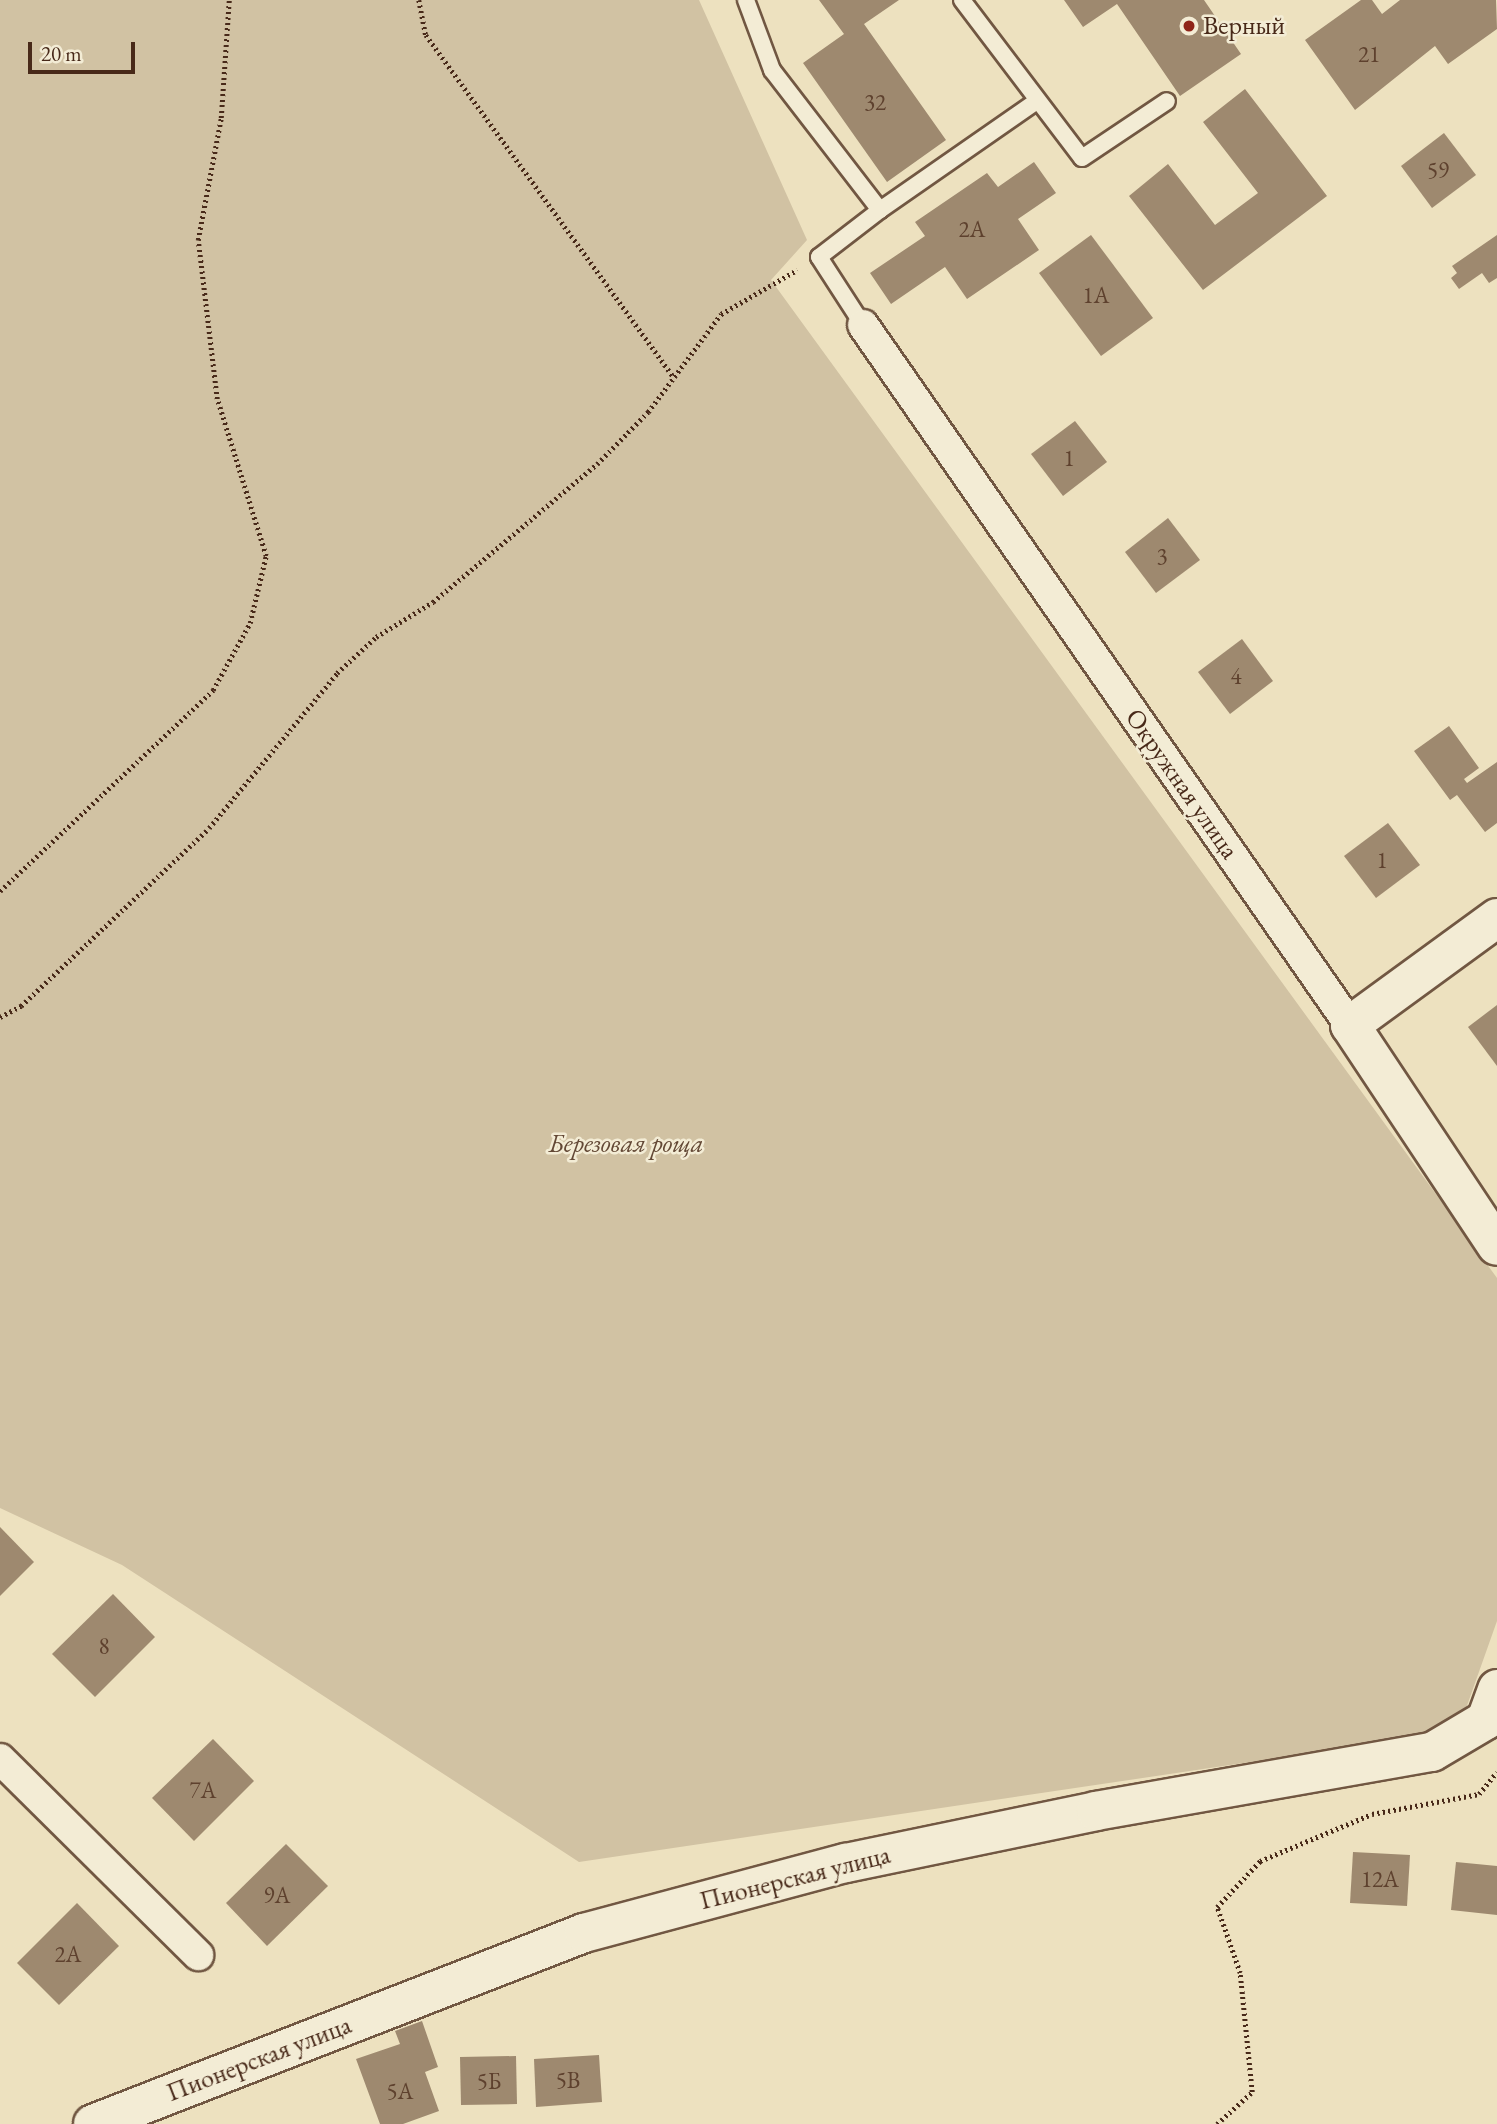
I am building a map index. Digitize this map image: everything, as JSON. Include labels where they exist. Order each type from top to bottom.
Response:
[{"type":"street","name":"Окружная улица","points":[[863,324],[1350,1025],[1497,1246]]},
{"type":"street","points":[[1350,1025],[1497,918]]},
{"type":"street","name":"Пионерская улица","points":[[93,2124],[584,1933],[860,1860],[1096,1811],[1432,1752],[1486,1720],[1497,1689]]},
{"type":"street","points":[[0,1759],[198,1955]]},
{"type":"lane","points":[[746,0],[772,70],[880,211]]},
{"type":"lane","points":[[962,0],[1082,158],[1167,101]]},
{"type":"lane","points":[[863,324],[819,257],[1037,101]]},
{"type":"path","points":[[0,891],[213,690],[250,623],[266,556],[217,399],[198,240],[221,118],[229,0]]},
{"type":"path","points":[[419,0],[426,35],[674,378]]},
{"type":"path","points":[[0,1017],[21,1006],[209,828],[366,646],[433,602],[597,464],[674,378],[721,314],[819,257]]},
{"type":"path","points":[[1217,2124],[1252,2092],[1240,1973],[1217,1907],[1260,1861],[1372,1814],[1479,1794],[1497,1772]]},
{"type":"green space","name":"Березовая роща","points":[[0,0],[699,0],[807,240],[771,280],[1497,1278],[1497,1621],[1458,1731],[579,1862],[122,1565],[0,1508]]},
{"type":"building","points":[[819,0],[899,0],[864,24],[946,140],[887,182],[803,63],[844,34]]},
{"type":"building","points":[[1064,0],[1204,0],[1241,54],[1180,96],[1117,4],[1083,27]]},
{"type":"building","points":[[1361,0],[1372,0],[1382,14],[1400,0],[1496,0],[1497,29],[1448,64],[1435,46],[1355,110],[1305,40]]},
{"type":"building","points":[[1245,89],[1327,196],[1203,290],[1129,196],[1168,164],[1215,225],[1258,193],[1203,122]]},
{"type":"building","points":[[1444,133],[1476,175],[1432,208],[1401,166]]},
{"type":"building","points":[[1034,162],[1056,193],[1018,219],[1039,250],[967,299],[945,267],[891,304],[870,273],[925,236],[915,222],[987,173],[998,187]]},
{"type":"building","points":[[1091,235],[1153,318],[1101,356],[1039,273]]},
{"type":"building","points":[[1497,235],[1497,278],[1489,283],[1482,273],[1459,289],[1451,278],[1457,273],[1452,266]]},
{"type":"building","points":[[1075,421],[1107,462],[1063,496],[1031,454]]},
{"type":"building","points":[[1168,518],[1200,560],[1156,593],[1125,552]]},
{"type":"building","points":[[1242,639],[1273,681],[1230,714],[1198,672]]},
{"type":"building","points":[[1449,726],[1479,768],[1464,779],[1467,783],[1497,762],[1497,823],[1485,832],[1457,795],[1450,800],[1414,751]]},
{"type":"building","points":[[1388,823],[1420,865],[1376,898],[1344,856]]},
{"type":"building","points":[[1497,1005],[1497,1066],[1468,1027]]},
{"type":"building","points":[[0,1527],[34,1562],[0,1596]]},
{"type":"building","points":[[113,1594],[155,1637],[95,1697],[52,1654]]},
{"type":"building","points":[[213,1739],[254,1781],[194,1841],[152,1798]]},
{"type":"building","points":[[286,1844],[328,1886],[267,1946],[226,1903]]},
{"type":"building","points":[[1353,1852],[1410,1855],[1407,1906],[1350,1903]]},
{"type":"building","points":[[1456,1862],[1497,1866],[1497,1915],[1451,1910]]},
{"type":"building","points":[[77,1903],[119,1946],[59,2005],[17,1963]]},
{"type":"building","points":[[422,2021],[438,2067],[425,2072],[439,2111],[403,2124],[380,2124],[356,2059],[400,2044],[395,2031]]},
{"type":"building","points":[[599,2055],[602,2102],[536,2107],[534,2059]]},
{"type":"building","points":[[516,2056],[517,2104],[461,2105],[460,2057]]},
{"type":"place","name":"Верный","points":[[1189,26]]}]
